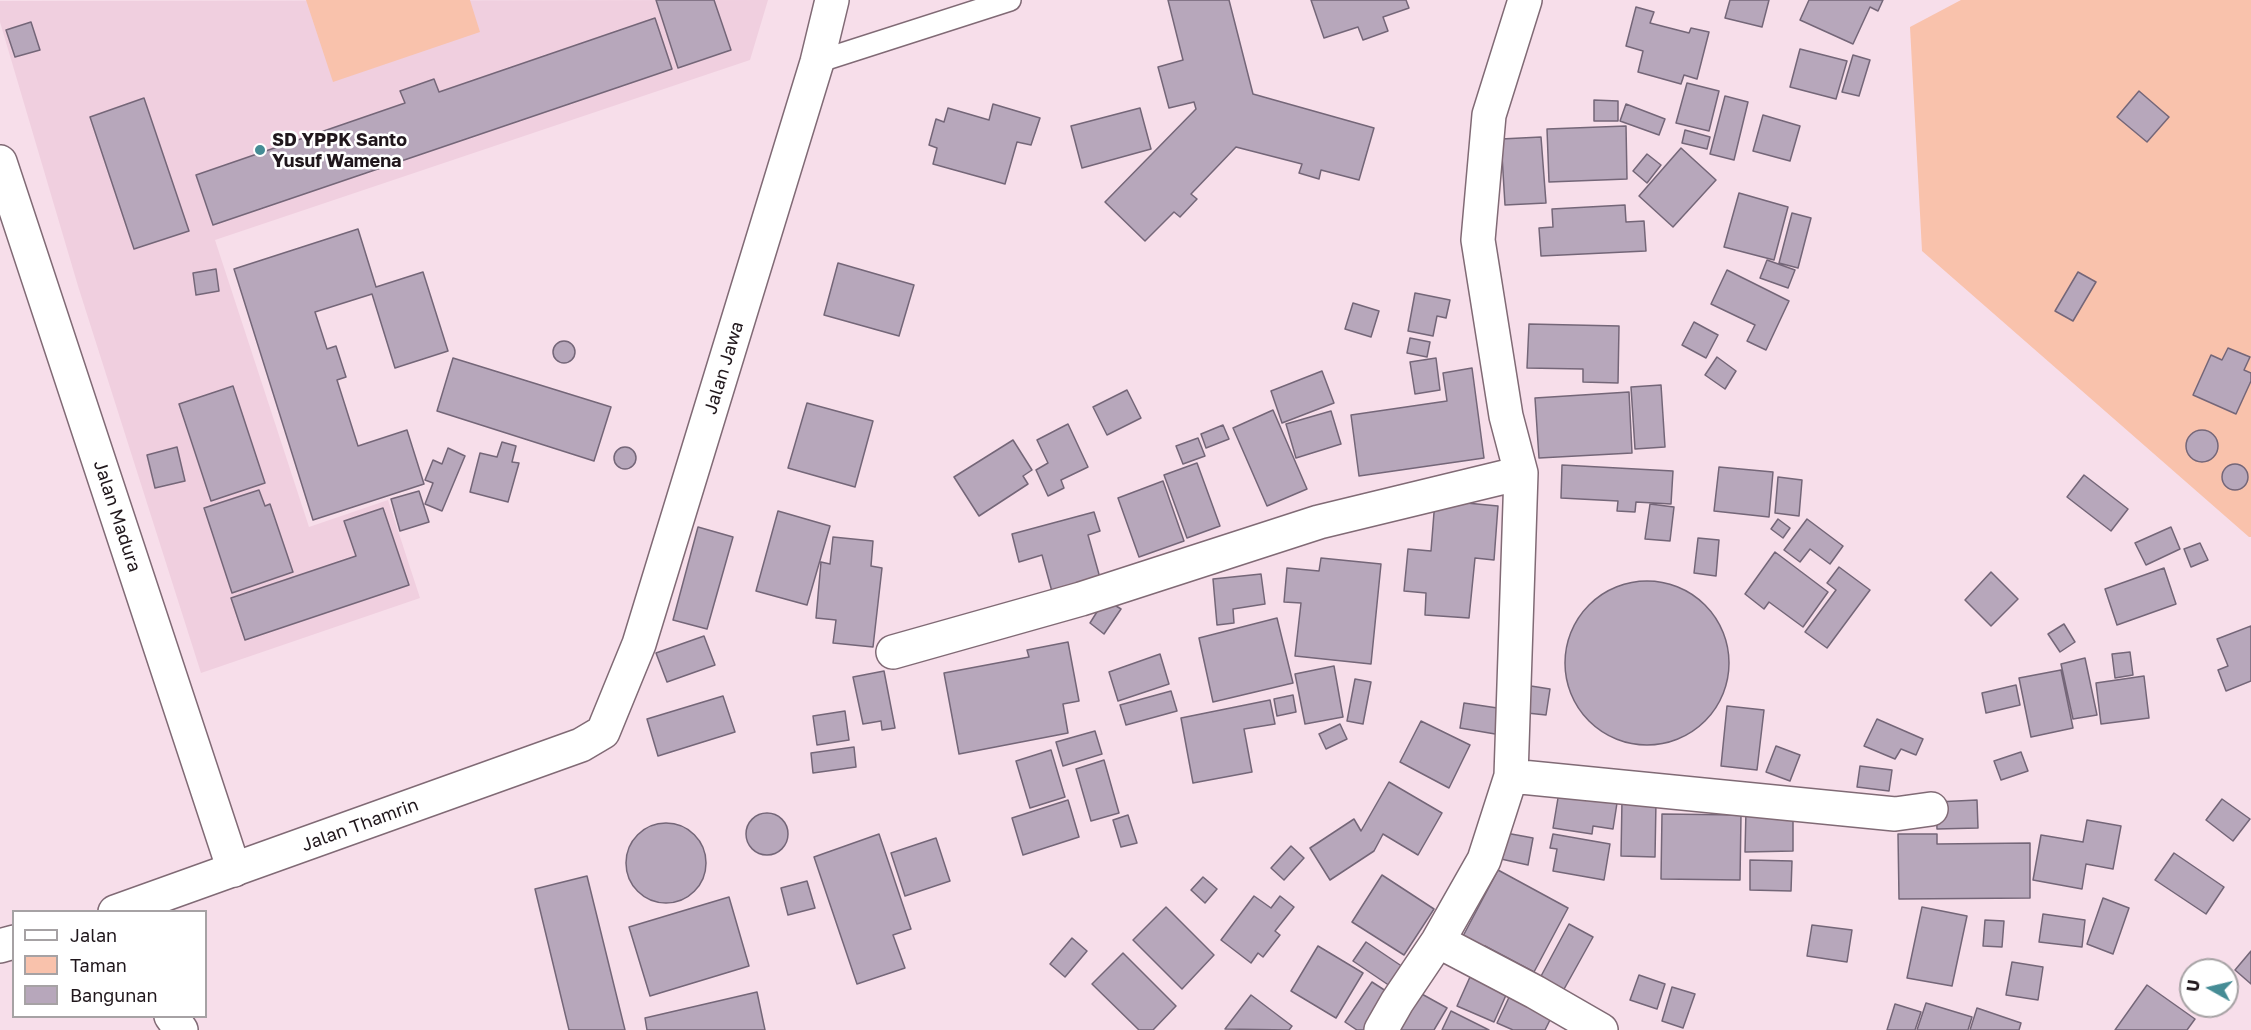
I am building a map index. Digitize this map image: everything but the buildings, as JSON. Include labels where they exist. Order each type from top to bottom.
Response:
[{"type":"street","name":"Jalan Jawa","points":[[603,732],[639,644],[817,62],[832,0]]},
{"type":"street","points":[[1381,1030],[1438,941],[1484,860],[1511,776],[1521,473],[1506,416],[1478,240],[1490,115],[1525,0]]},
{"type":"street","name":"Jalan Madura","points":[[0,162],[234,870]]},
{"type":"street","points":[[893,652],[1081,599],[1319,522],[1521,473]]},
{"type":"street","name":"Jalan Thamrin","points":[[121,910],[581,745],[603,732]]},
{"type":"street","points":[[1511,776],[1894,814],[1931,809]]},
{"type":"street","points":[[1438,941],[1601,1030]]},
{"type":"street","points":[[172,1018],[181,1030]]},
{"type":"lane","points":[[817,62],[1010,0]]},
{"type":"shaded area","name":"SD YPPK Santo Yusuf Wamena","points":[[768,0],[750,60],[215,240],[309,527],[388,500],[420,598],[201,673],[78,286],[0,22],[0,1]]},
{"type":"green space","points":[[306,0],[470,0],[480,32],[333,82]]},
{"type":"green space","points":[[1961,0],[2251,0],[2251,537],[1922,251],[1910,27]]},
{"type":"place","name":"SD YPPK Santo Yusuf Wamena","points":[[260,150]]}]
